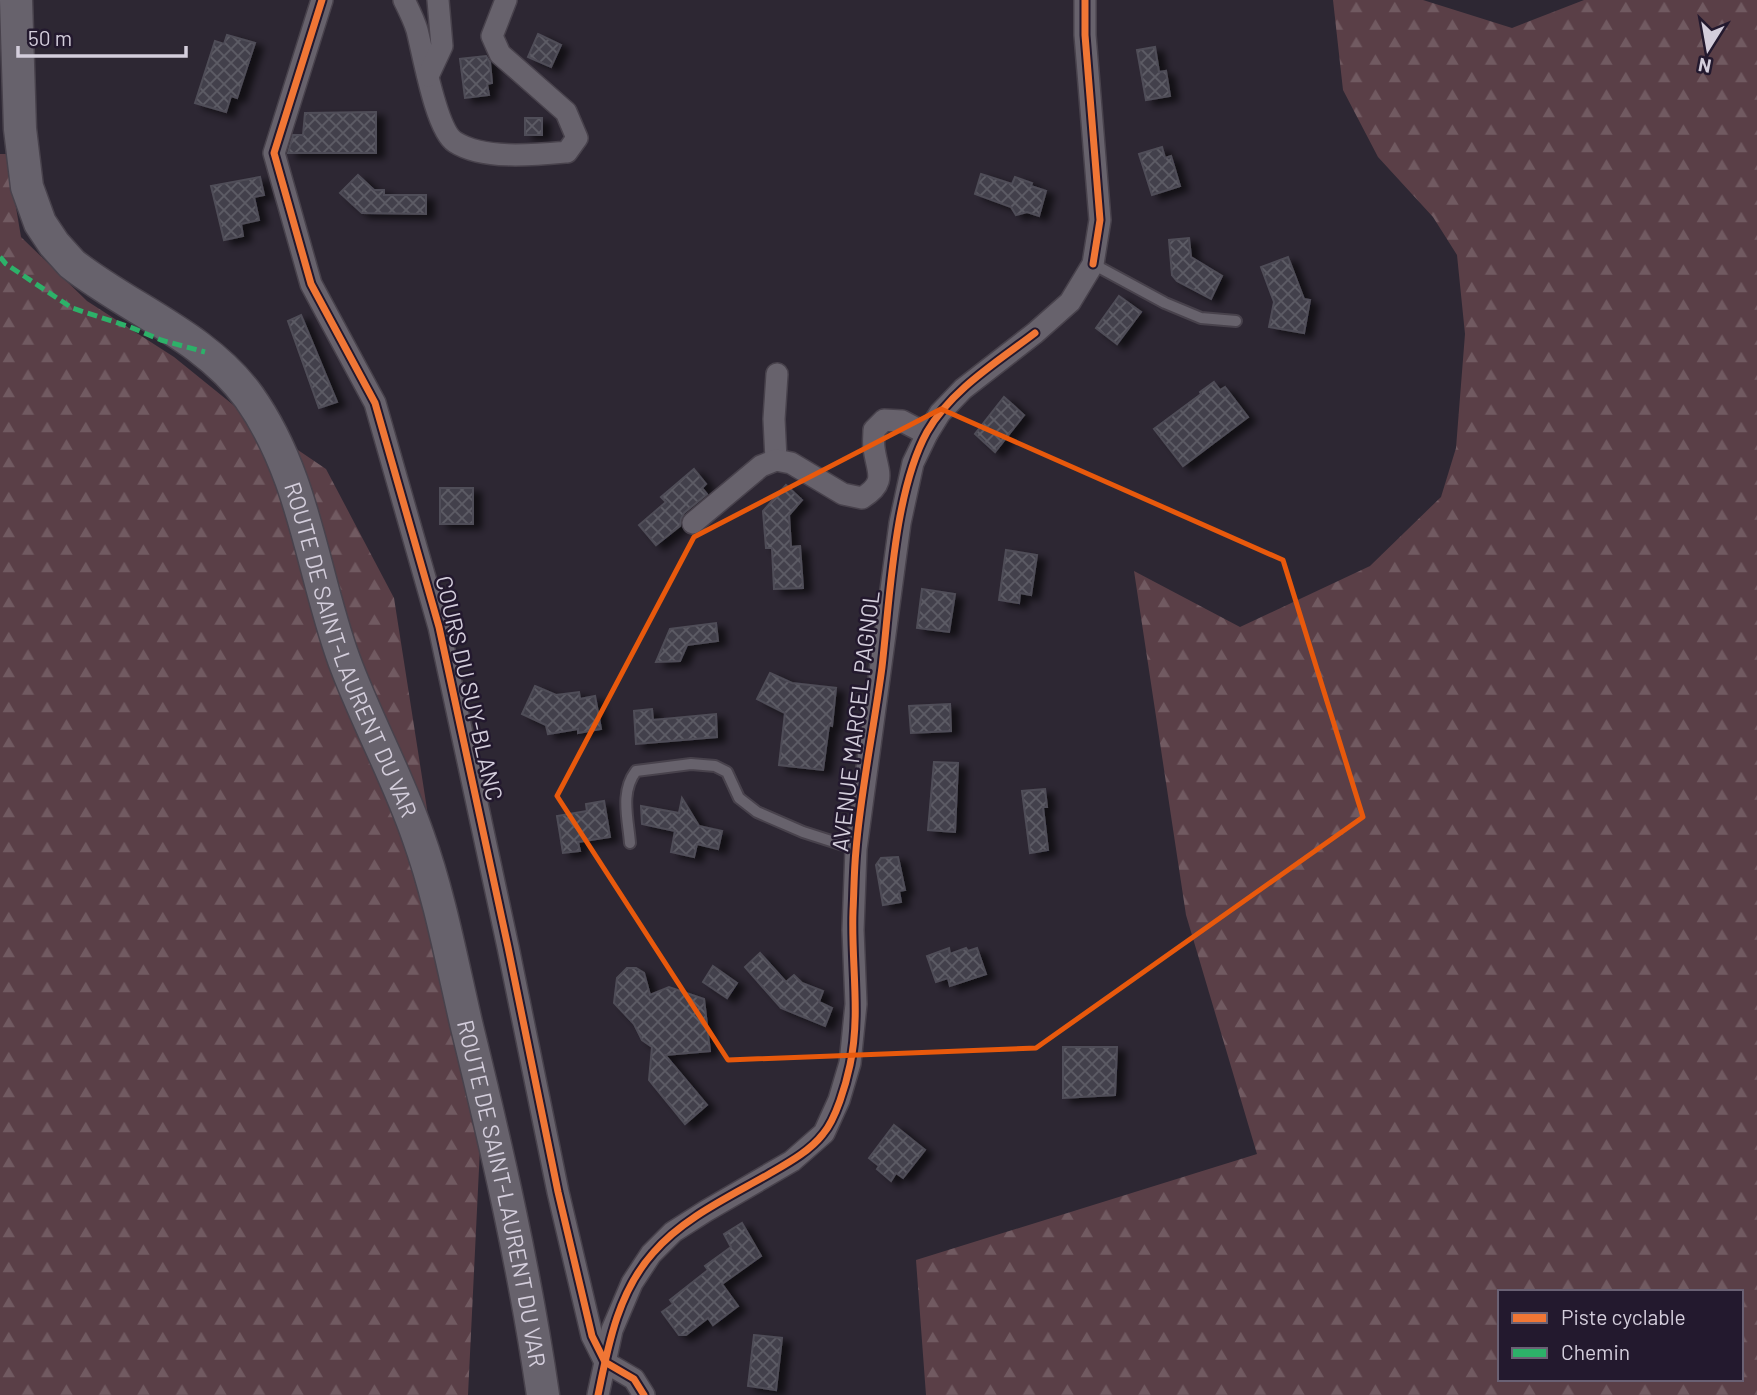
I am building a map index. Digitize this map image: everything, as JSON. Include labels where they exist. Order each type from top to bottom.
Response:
[{"type":"main road","name":"ROUTE DE SAINT-LAURENT DU VAR","points":[[16,0],[22,155],[28,194],[40,223],[72,264],[205,352],[235,381],[268,427],[293,484],[344,660],[396,776],[424,854],[499,1158],[542,1395]]},
{"type":"street","name":"COURS DU SUY-BLANC","points":[[322,0],[274,153],[310,284],[375,403],[439,627],[509,947],[558,1192],[592,1336],[605,1362]]},
{"type":"street","points":[[404,0],[416,28],[439,114],[452,141],[471,149],[504,155],[566,152],[578,138],[566,112],[500,54],[492,36],[506,0]]},
{"type":"street","points":[[428,76],[442,46],[438,0]]},
{"type":"street","name":"AVENUE MARCEL PAGNOL","points":[[598,1395],[612,1330],[632,1283],[651,1254],[673,1232],[792,1161],[824,1133],[839,1100],[850,1063],[856,1004],[853,930],[856,849],[900,523],[913,463],[940,413],[964,389],[1070,302],[1093,264],[1100,219],[1085,35],[1085,0]]},
{"type":"street","points":[[776,460],[774,419],[777,374]]},
{"type":"street","points":[[693,523],[761,466],[776,460],[791,463],[843,494],[862,498],[874,490],[880,474],[874,448],[874,430],[884,420],[902,421],[927,433]]},
{"type":"street","points":[[605,1362],[634,1380],[644,1395]]},
{"type":"lane","points":[[1093,264],[1164,303],[1201,318],[1236,321]]},
{"type":"lane","points":[[631,843],[626,802],[628,782],[636,771],[691,764],[715,766],[727,772],[740,798],[757,812],[803,832],[856,849]]},
{"type":"highlighted area","points":[[941,409],[1283,560],[1363,817],[1036,1048],[728,1060],[557,796],[694,537]]},
{"type":"green space","points":[[1333,0],[1423,0],[1512,28],[1584,0],[1757,0],[1757,1395],[926,1395],[916,1260],[1257,1154],[1186,915],[1134,571],[1240,627],[1370,566],[1441,497],[1456,448],[1465,334],[1457,255],[1433,217],[1378,157],[1343,90]]},
{"type":"green space","points":[[0,154],[7,154],[21,237],[87,301],[174,357],[242,412],[326,469],[394,598],[480,1148],[468,1395],[0,1395]]},
{"type":"building","points":[[538,34],[561,45],[551,67],[528,57]]},
{"type":"building","points":[[227,35],[255,43],[237,98],[231,96],[226,112],[195,103],[215,41],[224,44]]},
{"type":"building","points":[[1155,47],[1159,72],[1166,71],[1170,96],[1146,100],[1137,50]]},
{"type":"building","points":[[486,56],[490,62],[492,83],[487,84],[489,95],[465,98],[460,59]]},
{"type":"building","points":[[376,112],[376,153],[288,153],[293,135],[303,135],[305,113]]},
{"type":"building","points":[[525,118],[542,118],[542,135],[525,135]]},
{"type":"building","points":[[1162,147],[1165,158],[1171,156],[1180,186],[1152,195],[1139,154]]},
{"type":"building","points":[[981,174],[1012,184],[1015,177],[1046,191],[1039,216],[1027,212],[1016,215],[1011,207],[975,194]]},
{"type":"building","points":[[358,175],[374,190],[384,190],[384,195],[426,195],[426,214],[362,213],[340,193]]},
{"type":"building","points":[[260,177],[264,195],[254,197],[259,220],[241,224],[243,236],[224,240],[211,186]]},
{"type":"building","points":[[1189,238],[1191,257],[1222,276],[1211,299],[1177,281],[1172,275],[1169,240]]},
{"type":"building","points":[[1288,257],[1304,299],[1310,300],[1304,333],[1269,327],[1274,302],[1261,267]]},
{"type":"building","points":[[1119,296],[1141,312],[1117,344],[1096,328]]},
{"type":"building","points":[[301,315],[337,402],[319,408],[288,321]]},
{"type":"building","points":[[1214,382],[1220,390],[1225,387],[1248,417],[1183,466],[1154,429]]},
{"type":"building","points":[[1004,397],[1024,415],[995,452],[975,434]]},
{"type":"building","points":[[694,469],[706,484],[702,488],[707,494],[684,513],[680,526],[656,545],[639,525],[666,502],[661,497]]},
{"type":"building","points":[[786,485],[802,500],[789,515],[791,547],[800,546],[803,588],[774,589],[772,548],[766,548],[763,511]]},
{"type":"building","points":[[440,488],[473,488],[473,524],[440,524]]},
{"type":"building","points":[[1006,550],[1037,555],[1031,595],[1020,593],[1019,603],[999,600]]},
{"type":"building","points":[[922,589],[955,594],[949,632],[917,628]]},
{"type":"building","points":[[716,623],[718,641],[687,645],[680,661],[656,662],[670,629]]},
{"type":"building","points":[[770,673],[792,683],[836,688],[823,770],[779,765],[785,713],[757,699]]},
{"type":"building","points":[[535,686],[556,695],[579,692],[580,699],[595,696],[601,729],[578,733],[578,729],[548,734],[546,725],[522,714]]},
{"type":"building","points":[[950,704],[951,731],[911,733],[909,706]]},
{"type":"building","points":[[652,709],[653,720],[716,714],[717,737],[636,744],[634,711]]},
{"type":"building","points":[[934,762],[958,763],[955,832],[928,830]]},
{"type":"building","points":[[1045,789],[1047,807],[1043,807],[1048,850],[1030,853],[1022,791]]},
{"type":"building","points":[[682,798],[699,826],[722,831],[718,849],[697,844],[694,857],[671,852],[675,831],[642,824],[641,806],[679,813]]},
{"type":"building","points":[[604,801],[610,837],[578,842],[580,851],[563,853],[557,816],[587,811],[586,804]]},
{"type":"building","points":[[898,857],[905,890],[899,891],[901,902],[883,905],[876,865],[881,858]]},
{"type":"building","points":[[949,948],[950,954],[966,948],[968,951],[977,948],[986,974],[950,986],[948,978],[936,982],[927,956]]},
{"type":"building","points":[[760,953],[786,982],[794,975],[802,983],[823,991],[819,1002],[832,1008],[825,1026],[781,1008],[745,967]]},
{"type":"building","points":[[713,966],[737,983],[727,998],[703,982]]},
{"type":"building","points":[[627,968],[636,968],[644,973],[650,995],[669,987],[704,999],[710,1051],[665,1055],[707,1105],[685,1124],[649,1080],[652,1047],[642,1040],[634,1024],[614,1003],[617,978]]},
{"type":"building","points":[[1063,1047],[1117,1047],[1115,1095],[1063,1098]]},
{"type":"building","points":[[894,1125],[925,1150],[903,1178],[896,1173],[891,1181],[869,1158]]},
{"type":"building","points":[[742,1223],[761,1256],[722,1284],[738,1306],[713,1325],[708,1318],[686,1335],[679,1335],[662,1312],[673,1304],[670,1300],[708,1270],[705,1266],[731,1247],[724,1234]]},
{"type":"building","points":[[754,1335],[782,1338],[776,1390],[748,1386]]},
{"type":"marked path","points":[[0,257],[6,264],[72,308],[161,340],[205,352]]},
{"type":"cycle path","points":[[322,0],[274,153],[311,284],[375,403],[439,627],[558,1192],[592,1336],[605,1362],[634,1379],[644,1395]]},
{"type":"cycle path","points":[[1085,0],[1085,35],[1100,220],[1093,264]]},
{"type":"cycle path","points":[[598,1395],[616,1320],[631,1285],[653,1253],[692,1219],[805,1151],[828,1128],[836,1111],[850,1065],[855,1027],[853,911],[858,827],[882,667],[895,546],[907,484],[916,456],[937,417],[962,390],[1035,333]]}]
